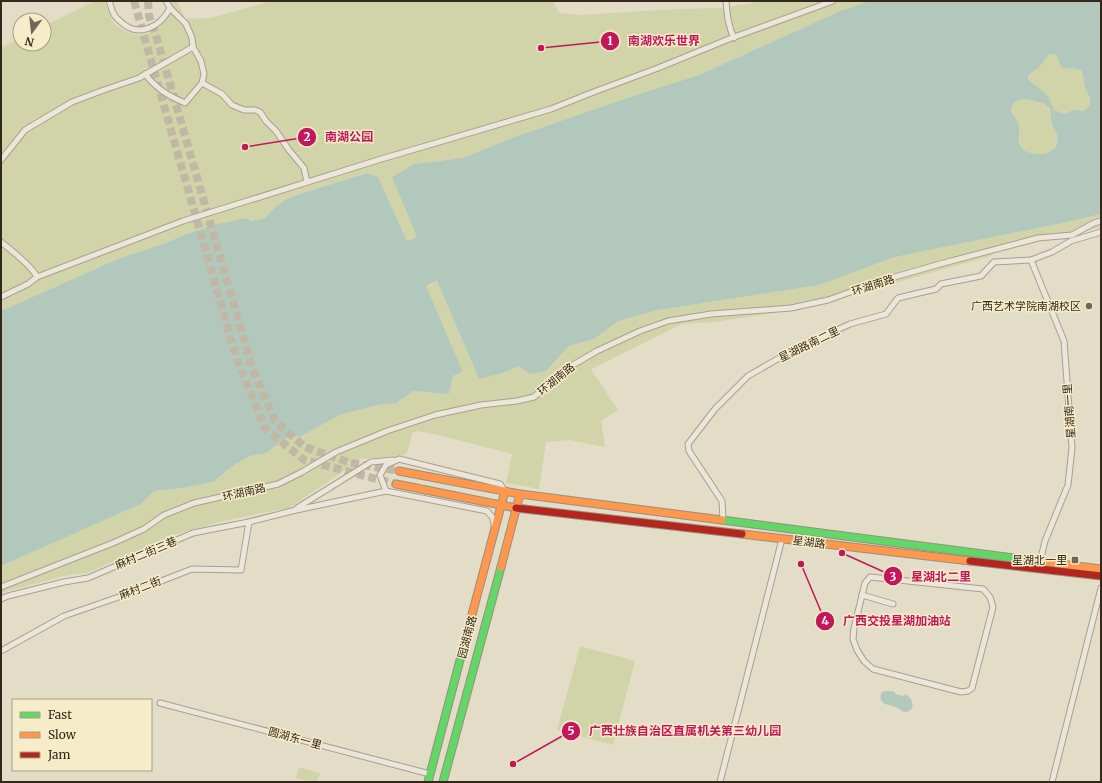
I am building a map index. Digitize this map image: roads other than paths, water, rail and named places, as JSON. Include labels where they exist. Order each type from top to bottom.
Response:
[{"type":"main road","name":"星湖路","points":[[399,471],[520,494],[1101,570]]},
{"type":"main road","name":"星湖路","points":[[396,484],[516,508],[1101,576]]},
{"type":"main road","name":"园湖南路","points":[[428,782],[505,491]]},
{"type":"main road","name":"园湖南路","points":[[443,782],[520,494]]},
{"type":"street","points":[[109,1],[115,16],[127,28],[149,29],[166,16],[170,8]]},
{"type":"street","points":[[145,74],[154,85],[166,94],[185,103],[202,84],[204,74],[201,61],[193,47],[192,38],[186,24],[170,8],[166,1]]},
{"type":"street","points":[[726,1],[729,28],[734,38]]},
{"type":"street","points":[[1,297],[28,284],[37,277],[107,251],[183,220],[551,109],[833,1]]},
{"type":"street","points":[[1,160],[25,130],[72,102],[139,78],[193,47]]},
{"type":"street","points":[[202,84],[222,94],[232,105],[244,110],[255,110],[260,112],[304,168],[307,182]]},
{"type":"street","name":"环湖南路","points":[[1,587],[113,543],[144,529],[164,515],[194,503],[278,484],[336,452],[387,431],[434,415],[481,405],[517,401],[534,397],[566,369],[597,351],[640,331],[668,321],[711,314],[791,308],[828,300],[884,280],[940,264],[1038,238],[1072,235],[1094,223],[1101,221]]},
{"type":"street","points":[[1031,260],[1052,252],[1071,241],[1101,232]]},
{"type":"street","points":[[1,242],[35,272],[37,277]]},
{"type":"street","name":"星湖路南二里","points":[[723,520],[722,501],[689,451],[688,444],[715,409],[748,376],[795,349],[850,324],[886,314],[898,298],[936,289],[941,284],[981,276],[994,262],[1031,260]]},
{"type":"street","name":"星湖南一里","points":[[1031,260],[1064,341],[1072,448],[1068,485],[1045,541],[1040,562]]},
{"type":"street","points":[[398,459],[386,464],[380,475],[386,491],[487,511],[493,518],[495,530]]},
{"type":"street","points":[[292,511],[370,462],[398,459],[500,484],[505,491]]},
{"type":"street","name":"麻村二街三巷","points":[[1,599],[64,582],[88,578],[193,533],[386,491]]},
{"type":"street","name":"麻村二街","points":[[1,651],[64,616],[192,568],[241,570],[249,522]]},
{"type":"street","points":[[720,782],[782,539]]},
{"type":"street","points":[[870,577],[983,590],[990,597],[993,607],[972,688],[968,692],[961,692],[873,669],[864,661],[857,650],[853,639],[854,628],[862,595],[865,583],[870,577]]},
{"type":"street","points":[[1052,782],[1101,588]]},
{"type":"street","points":[[862,595],[893,604]]},
{"type":"street","name":"圆湖东一里","points":[[160,703],[430,774]]},
{"type":"tunnel","points":[[134,1],[237,360],[265,428],[304,460],[396,484]]},
{"type":"tunnel","points":[[148,1],[149,16],[155,32],[252,367],[275,421],[305,447],[351,463],[399,471]]},
{"type":"place","name":"南湖欢乐世界","points":[[541,48]]},
{"type":"place","name":"南湖公园","points":[[245,147]]},
{"type":"place","name":"广西艺术学院南湖校区","points":[[1089,306]]},
{"type":"place","name":"星湖北二里","points":[[842,553]]},
{"type":"place","name":"星湖北一里","points":[[1075,560]]},
{"type":"place","name":"广西交投星湖加油站","points":[[801,564]]},
{"type":"place","name":"广西壮族自治区直属机关第三幼儿园","points":[[513,764]]}]
